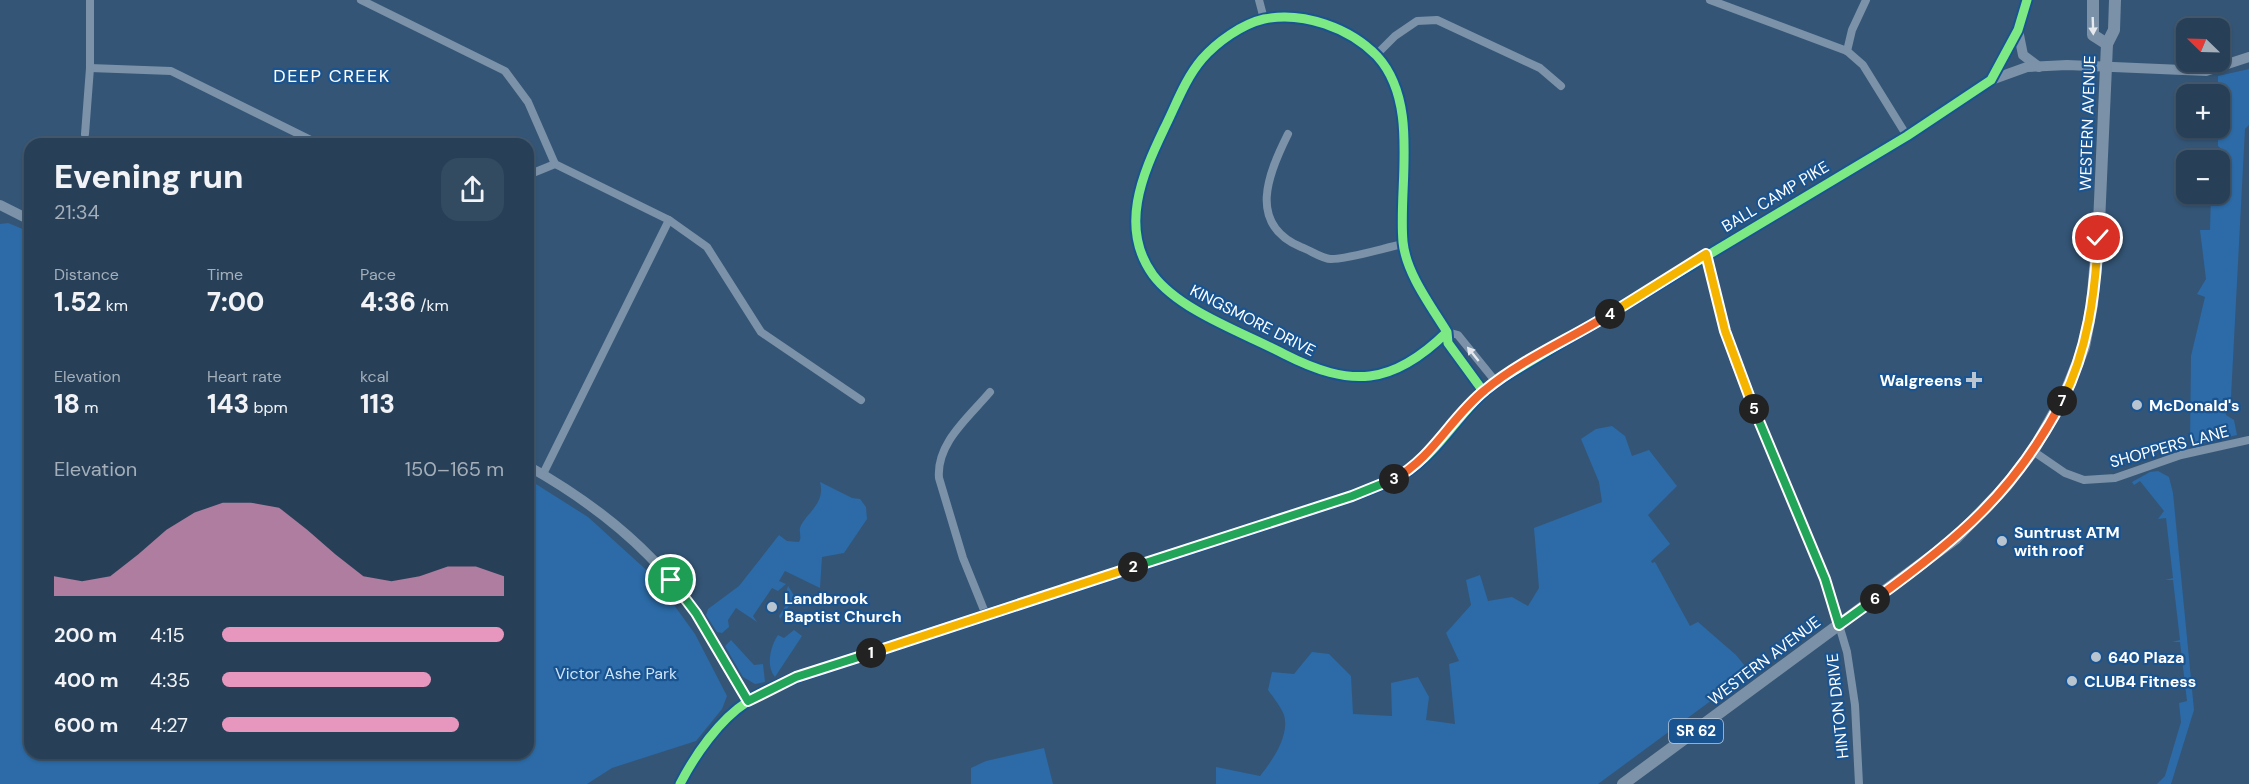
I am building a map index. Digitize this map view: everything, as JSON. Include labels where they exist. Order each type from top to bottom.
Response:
[{"type":"main road","name":"WESTERN AVENUE","points":[[2093,0],[2093,35],[2107,44]]},
{"type":"main road","name":"WESTERN AVENUE","points":[[1623,784],[1967,528],[2006,486],[2032,451],[2065,394],[2084,347],[2092,305],[2098,249],[2107,44],[2114,30],[2115,0]]},
{"type":"street","points":[[85,134],[90,68],[90,0]]},
{"type":"street","points":[[361,0],[505,71],[528,102],[555,164],[669,220],[707,247],[761,332],[861,400]]},
{"type":"street","points":[[1259,0],[1264,19]]},
{"type":"street","points":[[1710,0],[1847,51],[1863,65],[1907,136]]},
{"type":"street","points":[[1847,51],[1852,30],[1866,0]]},
{"type":"street","name":"BALL CAMP PIKE","points":[[680,784],[714,734],[748,701],[815,670],[1382,485],[1409,470],[1434,447],[1483,391],[1496,382],[1706,254],[1907,136],[1991,80],[2018,30],[2027,0]]},
{"type":"street","name":"KINGSMORE DRIVE","points":[[1448,332],[1414,359],[1390,372],[1344,377],[1310,367],[1184,303],[1167,291],[1146,263],[1136,225],[1138,190],[1151,156],[1190,74],[1223,40],[1264,19],[1292,19],[1329,25],[1376,55],[1387,69],[1401,102],[1403,244],[1411,270],[1448,332],[1448,343],[1483,391]]},
{"type":"street","points":[[1376,55],[1395,36],[1417,21],[1437,20],[1540,68],[1561,86]]},
{"type":"street","points":[[2018,30],[2023,55],[2040,67]]},
{"type":"street","points":[[1991,80],[2012,70],[2040,67],[2206,70],[2249,57]]},
{"type":"street","points":[[90,68],[171,71],[307,138]]},
{"type":"street","points":[[1288,134],[1273,163],[1265,193],[1268,219],[1291,243],[1330,259],[1403,244]]},
{"type":"street","points":[[534,173],[555,164]]},
{"type":"street","points":[[0,205],[24,216]]},
{"type":"street","points":[[543,474],[669,220]]},
{"type":"street","name":"HINTON DRIVE","points":[[1706,254],[1734,361],[1822,573],[1847,652],[1855,705],[1859,784]]},
{"type":"street","name":"KINGSMORE DRIVE","points":[[1448,332],[1458,335],[1496,382]]},
{"type":"street","points":[[986,615],[963,558],[939,478],[938,465],[945,446],[990,392]]},
{"type":"street","name":"SHOPPERS LANE","points":[[2032,451],[2065,472],[2084,480],[2120,477],[2181,455],[2249,440]]},
{"type":"street","points":[[534,469],[596,509],[656,562],[696,613],[748,701]]},
{"type":"green space","points":[[2249,69],[2249,125],[2245,129],[2231,397],[2225,404],[2226,415],[2234,420],[2237,435],[2190,446],[2191,356],[2205,297],[2197,294],[2206,279],[2200,230],[2210,230],[2211,204],[2230,204],[2230,150],[2222,150],[2218,146],[2218,138],[2230,138],[2230,84],[2218,84],[2218,76]]},
{"type":"green space","name":"Victor Ashe Park","points":[[8,223],[24,230],[24,759],[534,759],[534,483],[588,517],[653,576],[695,634],[727,696],[722,709],[696,741],[612,768],[587,784],[0,784],[0,224]]},
{"type":"green space","points":[[1612,426],[1625,436],[1632,456],[1649,450],[1677,486],[1648,515],[1670,544],[1651,561],[1652,563],[1655,562],[1690,626],[1698,622],[1736,655],[1750,672],[1598,784],[1216,784],[1216,767],[1260,776],[1265,770],[1279,748],[1285,723],[1283,712],[1268,690],[1272,672],[1294,674],[1312,652],[1329,654],[1351,676],[1353,714],[1392,716],[1391,683],[1418,677],[1429,697],[1426,720],[1455,724],[1449,664],[1459,661],[1446,633],[1471,605],[1466,580],[1480,575],[1488,601],[1512,597],[1528,606],[1539,588],[1534,528],[1602,502],[1599,482],[1581,439],[1596,429]]},
{"type":"green space","points":[[2158,471],[2169,477],[2173,493],[2194,710],[2171,784],[2157,784],[2165,776],[2181,722],[2179,703],[2187,701],[2180,642],[2172,642],[2180,640],[2173,580],[2165,580],[2173,578],[2166,518],[2158,519],[2164,511],[2140,481],[2134,485],[2132,482],[2150,472]]},
{"type":"green space","points":[[820,482],[852,498],[860,499],[866,507],[867,519],[844,553],[822,557],[820,588],[785,571],[779,581],[786,584],[778,591],[772,588],[753,616],[757,622],[736,608],[728,620],[729,627],[722,633],[717,632],[706,615],[708,609],[739,586],[779,535],[787,541],[799,542],[800,528],[818,503]]},
{"type":"green space","points":[[788,586],[795,597],[780,619],[779,616],[790,599],[785,596]]},
{"type":"green space","points":[[794,630],[802,636],[775,677],[770,662],[773,645],[778,635],[784,638]]},
{"type":"green space","points":[[731,640],[754,665],[763,664],[765,682],[755,684],[743,677],[725,646]]},
{"type":"green space","points":[[1044,748],[1053,784],[971,784],[971,768],[986,761]]},
{"type":"cycle path","points":[[680,784],[700,750],[717,728],[737,710],[771,688],[797,677],[1352,496],[1408,471],[1431,452],[1484,392],[1496,382],[1907,136],[1991,80],[2018,30],[2027,0]]},
{"type":"cycle path","points":[[1447,332],[1427,350],[1389,372],[1370,376],[1351,376],[1330,372],[1308,365],[1214,320],[1179,300],[1153,275],[1143,257],[1137,239],[1136,220],[1142,183],[1148,165],[1186,84],[1202,59],[1222,40],[1256,21],[1294,17],[1340,30],[1366,46],[1377,56],[1390,75],[1403,120],[1402,219],[1405,254],[1420,289],[1447,332],[1448,343],[1483,391]]},
{"type":"place","name":"Walgreens","points":[[1974,380]]},
{"type":"place","name":"McDonald's","points":[[2137,405]]},
{"type":"place","name":"Suntrust ATM with roof","points":[[2002,541]]},
{"type":"place","name":"Landbrook Baptist Church","points":[[772,607]]},
{"type":"place","name":"640 Plaza","points":[[2096,657]]},
{"type":"place","name":"CLUB4 Fitness","points":[[2072,681]]},
{"type":"district","name":"DEEP CREEK","points":[[332,76]]},
{"type":"route","points":[[671,580],[721,652],[738,687],[748,701],[815,670],[923,637],[1382,485],[1409,470],[1434,447],[1483,391],[1706,254],[1734,361],[1822,573],[1839,625],[1955,539],[2006,486],[2032,451],[2065,394],[2084,347],[2092,305],[2098,238]]}]
